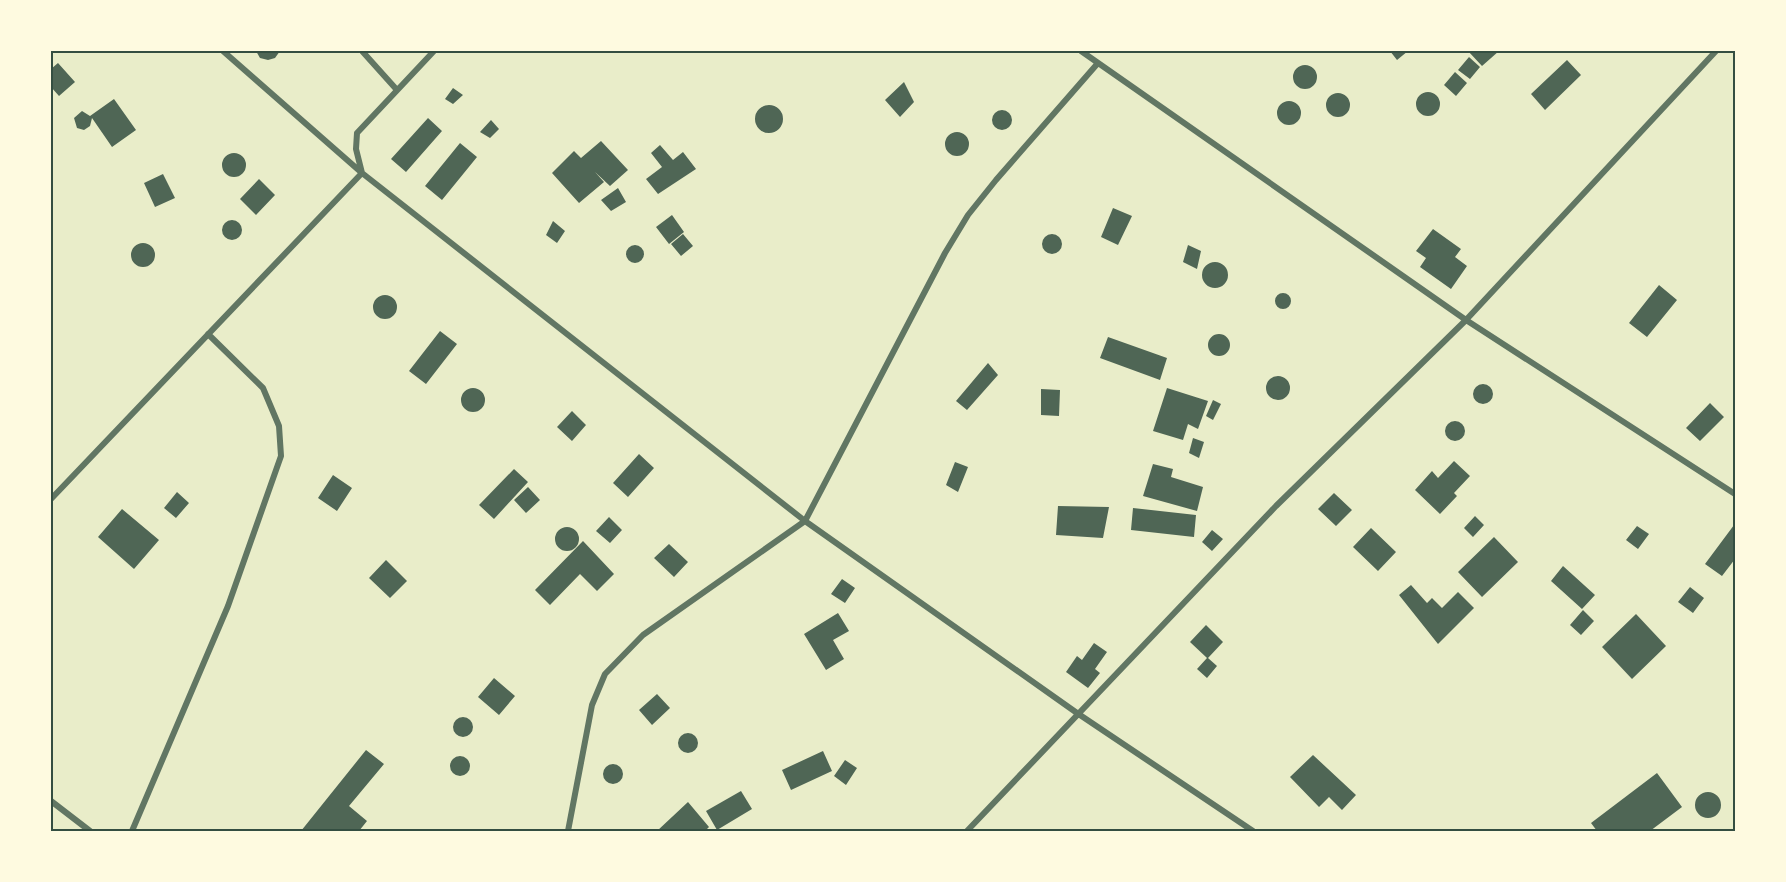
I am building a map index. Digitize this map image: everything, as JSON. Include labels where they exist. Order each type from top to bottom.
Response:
[{"type":"street","points":[[223,51],[362,173],[805,521],[1077,713],[1253,831]]},
{"type":"street","points":[[362,51],[397,90]]},
{"type":"street","points":[[362,173],[356,149],[357,133],[434,51]]},
{"type":"street","points":[[1081,51],[1466,320],[1735,494]]},
{"type":"street","points":[[967,831],[1276,506],[1466,320],[1716,51]]},
{"type":"street","points":[[568,831],[592,705],[605,674],[643,635],[805,521],[945,252],[968,214],[1098,63]]},
{"type":"street","points":[[51,499],[362,173]]},
{"type":"street","points":[[132,831],[228,606],[281,456],[279,426],[262,388],[208,334]]},
{"type":"street","points":[[51,801],[90,831]]},
{"type":"building","points":[[256,51],[280,51],[275,58],[268,60],[260,58]]},
{"type":"building","points":[[1390,51],[1408,51],[1397,60]]},
{"type":"building","points":[[1468,51],[1499,51],[1482,66]]},
{"type":"building","points":[[1469,57],[1480,67],[1470,79],[1458,70]]},
{"type":"building","points":[[1567,60],[1581,75],[1545,110],[1531,94]]},
{"type":"building","points":[[58,63],[75,82],[59,96],[51,87],[51,69]]},
{"type":"building","points":[[1305,65],[1314,68],[1317,77],[1314,86],[1305,89],[1296,86],[1293,77],[1296,68]]},
{"type":"building","points":[[1455,72],[1467,83],[1456,96],[1444,85]]},
{"type":"building","points":[[904,82],[914,102],[900,117],[885,100]]},
{"type":"building","points":[[453,88],[463,95],[453,104],[445,99]]},
{"type":"building","points":[[1428,92],[1437,95],[1440,104],[1437,113],[1428,116],[1419,113],[1416,104],[1419,95]]},
{"type":"building","points":[[1338,93],[1343,94],[1349,100],[1349,110],[1343,116],[1338,117],[1333,116],[1327,110],[1326,105],[1327,100],[1333,94]]},
{"type":"building","points":[[114,99],[136,130],[112,147],[92,118],[90,126],[84,130],[77,128],[74,118],[82,111],[90,116]]},
{"type":"building","points":[[1289,101],[1294,102],[1300,108],[1300,118],[1294,124],[1289,125],[1284,124],[1278,118],[1277,113],[1278,108],[1284,102]]},
{"type":"building","points":[[769,105],[779,109],[783,119],[779,129],[769,133],[759,129],[755,119],[759,109]]},
{"type":"building","points":[[1002,110],[1009,113],[1012,120],[1009,127],[1002,130],[995,127],[992,120],[995,113]]},
{"type":"building","points":[[428,118],[442,131],[406,172],[391,159]]},
{"type":"building","points":[[491,120],[499,129],[490,138],[480,132]]},
{"type":"building","points":[[957,132],[966,135],[969,144],[966,153],[957,156],[948,153],[945,144],[948,135]]},
{"type":"building","points":[[601,141],[628,170],[610,186],[595,172],[604,182],[579,203],[552,173],[574,151],[581,158]]},
{"type":"building","points":[[460,143],[477,157],[442,200],[425,186]]},
{"type":"building","points":[[660,145],[673,160],[683,152],[696,169],[658,194],[646,179],[662,167],[651,153]]},
{"type":"building","points":[[234,153],[243,156],[246,165],[243,174],[234,177],[225,174],[222,165],[225,156]]},
{"type":"building","points":[[163,174],[175,198],[155,207],[144,183]]},
{"type":"building","points":[[259,179],[275,195],[256,215],[240,199]]},
{"type":"building","points":[[618,188],[626,202],[611,211],[601,200]]},
{"type":"building","points":[[1113,208],[1132,216],[1118,245],[1101,237]]},
{"type":"building","points":[[672,215],[684,232],[669,244],[656,227]]},
{"type":"building","points":[[232,220],[239,223],[242,230],[239,237],[232,240],[225,237],[222,230],[225,223]]},
{"type":"building","points":[[553,221],[565,231],[557,243],[546,235]]},
{"type":"building","points":[[1433,229],[1461,249],[1455,257],[1467,266],[1451,289],[1420,267],[1426,258],[1416,251]]},
{"type":"building","points":[[683,234],[693,246],[681,256],[671,244]]},
{"type":"building","points":[[1048,234],[1056,234],[1062,240],[1062,248],[1056,254],[1048,254],[1042,248],[1042,240]]},
{"type":"building","points":[[143,243],[152,246],[155,255],[152,264],[143,267],[134,264],[131,255],[134,246]]},
{"type":"building","points":[[635,245],[641,248],[644,254],[641,260],[635,263],[629,260],[626,254],[629,248]]},
{"type":"building","points":[[1188,245],[1201,251],[1197,269],[1183,262]]},
{"type":"building","points":[[1215,262],[1224,266],[1228,275],[1224,284],[1215,288],[1206,284],[1202,275],[1206,266]]},
{"type":"building","points":[[1659,285],[1677,300],[1647,337],[1629,323]]},
{"type":"building","points":[[1283,293],[1289,295],[1291,301],[1289,307],[1283,309],[1277,307],[1275,301],[1277,295]]},
{"type":"building","points":[[385,295],[394,298],[397,307],[394,316],[385,319],[376,316],[373,307],[376,298]]},
{"type":"building","points":[[440,331],[457,344],[426,384],[409,371]]},
{"type":"building","points":[[1219,334],[1229,341],[1230,345],[1223,355],[1219,356],[1209,349],[1208,345],[1215,335]]},
{"type":"building","points":[[1108,337],[1167,358],[1160,380],[1100,358]]},
{"type":"building","points":[[988,363],[998,375],[967,410],[956,401]]},
{"type":"building","points":[[1278,376],[1287,379],[1290,388],[1287,397],[1278,400],[1269,397],[1266,388],[1269,379]]},
{"type":"building","points":[[1479,384],[1487,384],[1493,390],[1493,398],[1487,404],[1479,404],[1473,398],[1473,390]]},
{"type":"building","points":[[473,388],[482,391],[485,400],[482,409],[473,412],[464,409],[461,400],[464,391]]},
{"type":"building","points":[[1167,388],[1208,401],[1198,429],[1188,424],[1183,440],[1153,431]]},
{"type":"building","points":[[1041,389],[1060,390],[1059,416],[1041,415]]},
{"type":"building","points":[[1213,400],[1221,404],[1213,420],[1206,416]]},
{"type":"building","points":[[1710,403],[1724,417],[1700,441],[1686,428]]},
{"type":"building","points":[[572,411],[586,425],[572,441],[557,427]]},
{"type":"building","points":[[1451,421],[1459,421],[1465,427],[1465,435],[1459,441],[1451,441],[1445,435],[1445,427]]},
{"type":"building","points":[[1193,438],[1204,442],[1199,458],[1189,453]]},
{"type":"building","points":[[639,454],[654,468],[628,497],[613,483]]},
{"type":"building","points":[[1454,461],[1470,476],[1454,493],[1457,496],[1440,514],[1415,490],[1432,471],[1438,478]]},
{"type":"building","points":[[955,462],[968,467],[958,492],[946,485]]},
{"type":"building","points":[[1153,464],[1173,469],[1171,477],[1203,487],[1197,511],[1143,496]]},
{"type":"building","points":[[514,469],[528,482],[494,519],[479,505]]},
{"type":"building","points":[[333,475],[352,488],[337,511],[318,498]]},
{"type":"building","points":[[528,487],[540,500],[526,513],[514,500]]},
{"type":"building","points":[[177,492],[189,503],[176,518],[164,508]]},
{"type":"building","points":[[1334,493],[1352,510],[1336,526],[1318,509]]},
{"type":"building","points":[[1058,506],[1109,507],[1103,538],[1056,535]]},
{"type":"building","points":[[1133,508],[1196,515],[1194,537],[1131,530]]},
{"type":"building","points":[[122,509],[159,540],[134,569],[98,537]]},
{"type":"building","points":[[1475,516],[1484,525],[1473,537],[1464,528]]},
{"type":"building","points":[[609,517],[622,530],[610,543],[596,531]]},
{"type":"building","points":[[1734,525],[1735,559],[1722,576],[1705,564]]},
{"type":"building","points":[[1637,526],[1649,534],[1638,549],[1626,540]]},
{"type":"building","points":[[567,527],[576,530],[579,539],[576,548],[567,551],[558,548],[555,539],[558,530]]},
{"type":"building","points":[[1371,528],[1396,552],[1378,571],[1353,547]]},
{"type":"building","points":[[1212,530],[1223,539],[1212,551],[1202,542]]},
{"type":"building","points":[[1494,537],[1518,562],[1482,597],[1458,572]]},
{"type":"building","points":[[583,541],[614,574],[597,591],[580,574],[550,605],[535,590]]},
{"type":"building","points":[[669,544],[688,562],[674,577],[654,558]]},
{"type":"building","points":[[386,560],[407,581],[390,598],[369,578]]},
{"type":"building","points":[[1563,566],[1595,595],[1582,609],[1551,581]]},
{"type":"building","points":[[842,579],[855,588],[845,603],[831,594]]},
{"type":"building","points":[[1411,585],[1427,603],[1432,598],[1442,608],[1458,592],[1474,608],[1438,644],[1399,595]]},
{"type":"building","points":[[1690,587],[1704,598],[1693,613],[1678,602]]},
{"type":"building","points":[[1583,610],[1594,621],[1581,635],[1570,625]]},
{"type":"building","points":[[838,613],[849,631],[833,640],[844,659],[826,670],[804,634]]},
{"type":"building","points":[[1636,614],[1666,646],[1632,679],[1602,647]]},
{"type":"building","points":[[1206,625],[1223,642],[1208,658],[1217,666],[1207,678],[1197,669],[1207,658],[1190,642]]},
{"type":"building","points":[[1094,643],[1107,652],[1095,669],[1100,673],[1088,688],[1066,672],[1077,656],[1082,660]]},
{"type":"building","points":[[494,678],[515,696],[499,715],[478,697]]},
{"type":"building","points":[[657,694],[670,708],[652,725],[639,710]]},
{"type":"building","points":[[463,717],[470,720],[473,727],[470,734],[463,737],[456,734],[453,727],[456,720]]},
{"type":"building","points":[[688,733],[695,736],[698,743],[695,750],[688,753],[681,750],[678,743],[681,736]]},
{"type":"building","points":[[366,750],[384,764],[349,806],[367,821],[359,831],[301,831]]},
{"type":"building","points":[[823,751],[832,771],[791,790],[782,770]]},
{"type":"building","points":[[1313,755],[1356,795],[1342,810],[1329,797],[1319,807],[1290,777]]},
{"type":"building","points":[[460,756],[467,759],[470,766],[467,773],[460,776],[453,773],[450,766],[453,759]]},
{"type":"building","points":[[845,760],[857,768],[846,785],[834,776]]},
{"type":"building","points":[[613,764],[620,767],[623,774],[620,781],[613,784],[606,781],[603,774],[606,767]]},
{"type":"building","points":[[1657,773],[1682,807],[1650,831],[1597,831],[1591,823]]},
{"type":"building","points":[[741,791],[752,809],[717,830],[706,811]]},
{"type":"building","points":[[1708,792],[1717,796],[1721,805],[1717,814],[1708,818],[1699,814],[1695,805],[1699,796]]},
{"type":"building","points":[[688,802],[709,827],[705,831],[657,831]]}]
